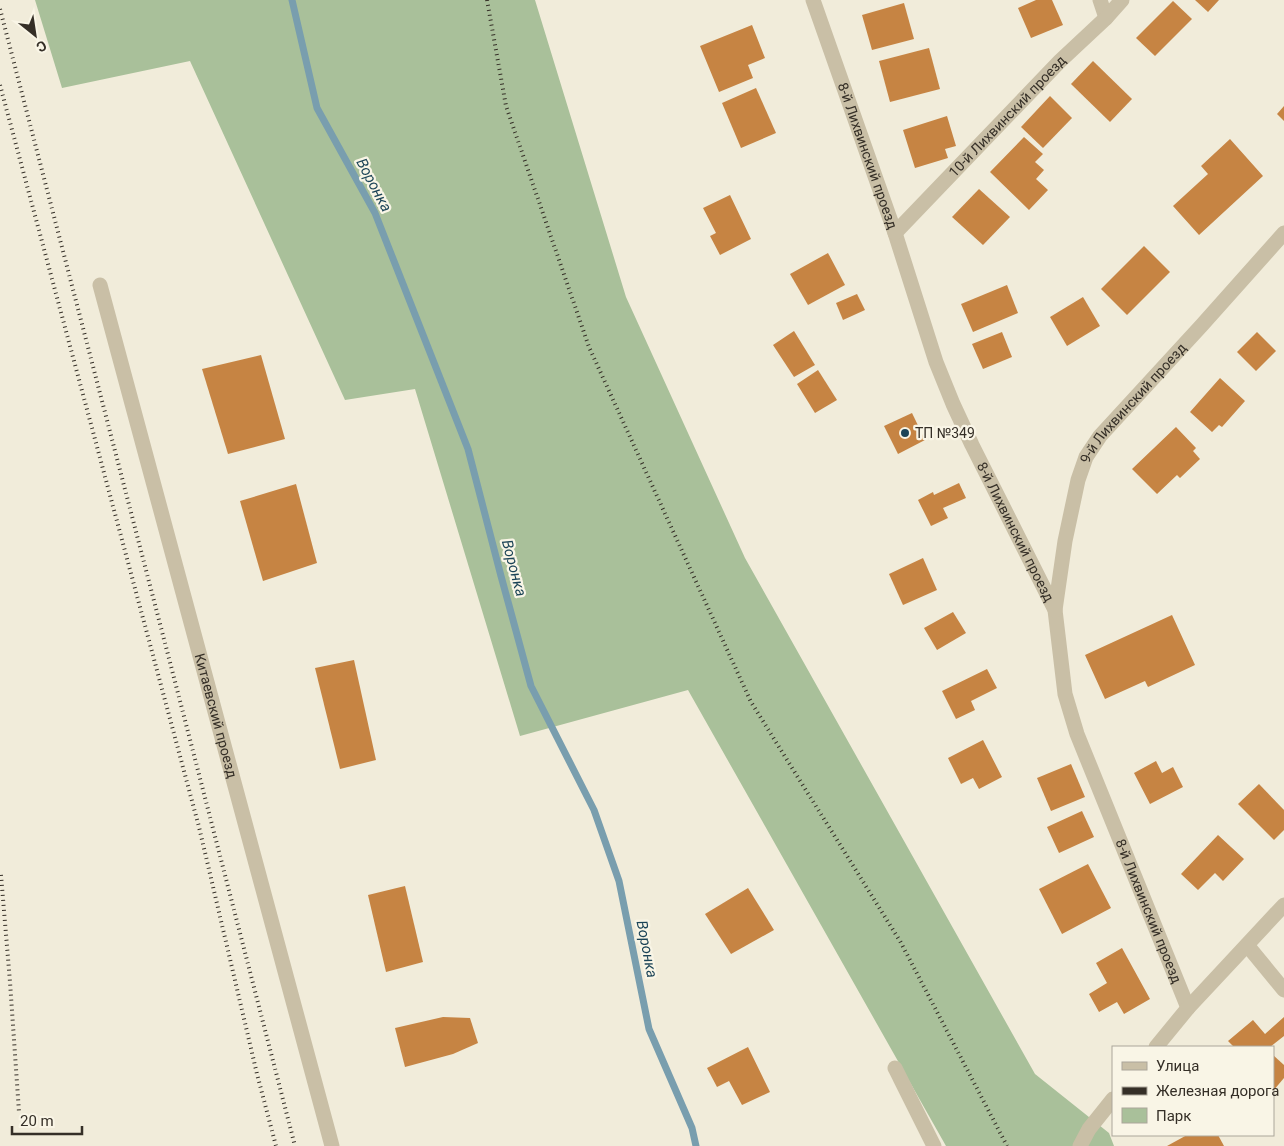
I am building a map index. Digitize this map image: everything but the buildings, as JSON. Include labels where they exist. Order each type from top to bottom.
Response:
[{"type":"street","name":"8-й Лихвинский проезд","points":[[813,0],[895,233],[936,362],[972,445],[1054,610],[1065,694],[1070,714],[1188,1008]]},
{"type":"street","points":[[1100,0],[1106,18]]},
{"type":"street","name":"10-й Лихвинский проезд","points":[[895,233],[1060,61],[1106,18],[1122,0]]},
{"type":"street","name":"9-й Лихвинский проезд","points":[[1054,610],[1078,480],[1086,457],[1100,436],[1284,233]]},
{"type":"street","name":"Китаевский проезд","points":[[100,285],[332,1146]]},
{"type":"street","points":[[1157,1046],[1188,1008],[1284,905]]},
{"type":"street","points":[[1247,945],[1284,990]]},
{"type":"street","points":[[895,1068],[934,1146]]},
{"type":"street","points":[[1082,1144],[1098,1117],[1112,1100]]},
{"type":"green space","points":[[35,0],[535,0],[626,297],[745,558],[1035,1074],[1109,1133],[1114,1146],[946,1146],[688,690],[520,736],[415,389],[345,400],[190,61],[62,88]]},
{"type":"waterway","name":"Воронка","points":[[292,0],[317,108],[375,213],[468,449],[531,686],[594,810],[619,881],[649,1029],[692,1128],[696,1146]]},
{"type":"railway","points":[[487,0],[506,106],[589,347],[751,702],[900,941],[1007,1146]]},
{"type":"railway","points":[[0,9],[295,1146]]},
{"type":"railway","points":[[0,85],[199,827],[257,1074],[276,1146]]},
{"type":"railway","points":[[1,875],[19,1112]]},
{"type":"place","name":"ТП №349","points":[[905,433]]}]
